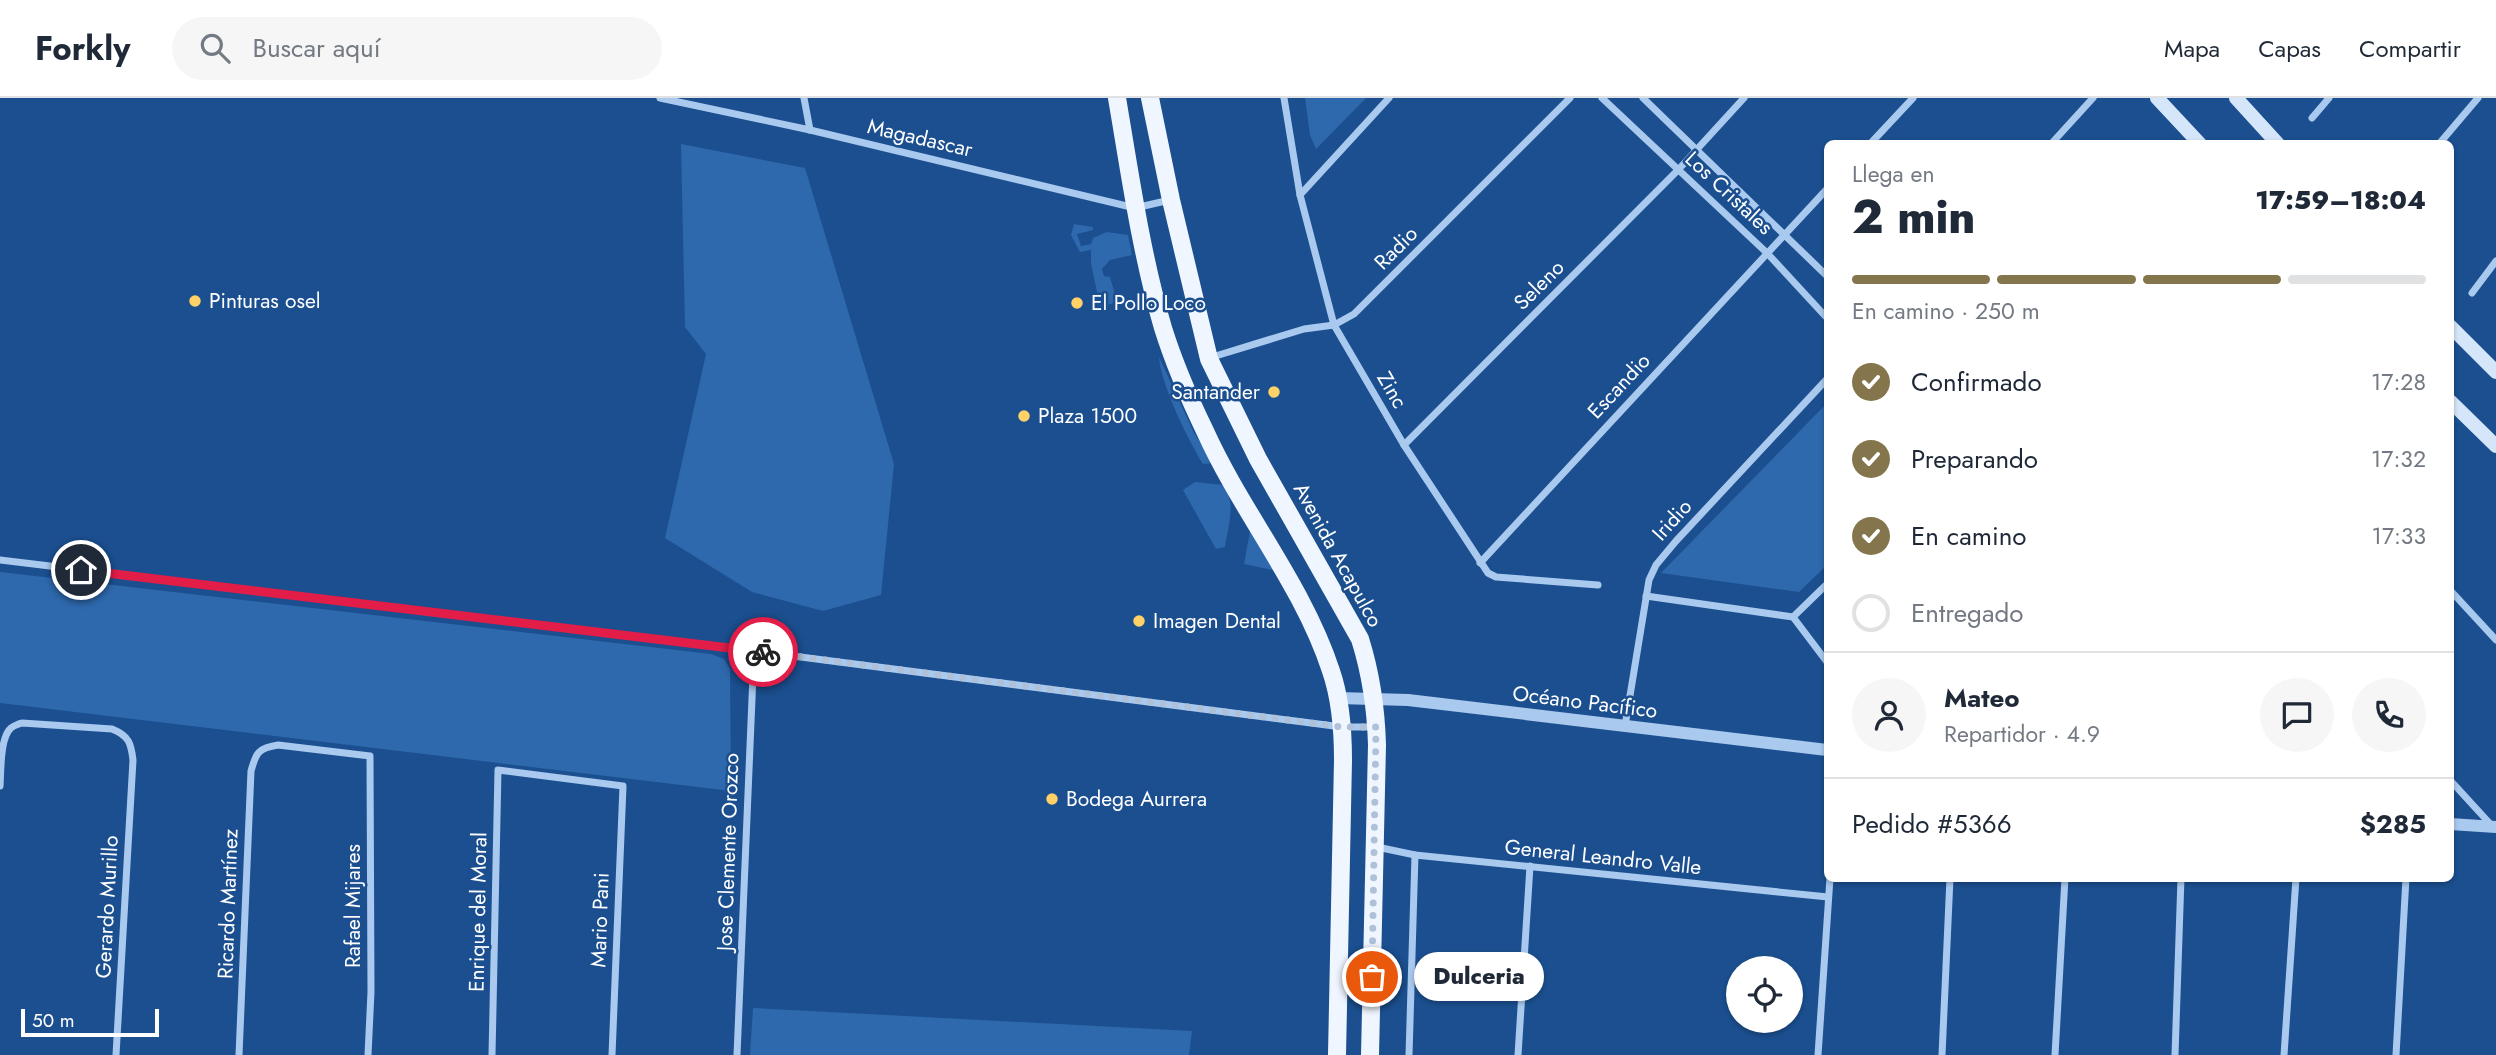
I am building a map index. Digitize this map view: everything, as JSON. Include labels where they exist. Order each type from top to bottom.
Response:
[{"type":"main road","points":[[1116,98],[1135,208],[1163,328],[1205,432],[1308,615],[1332,673],[1338,698],[1342,727],[1337,1055]]},
{"type":"main road","name":"Avenida Acapulco","points":[[1150,98],[1209,359],[1258,459],[1360,639],[1368,666],[1376,727],[1370,1055]]},
{"type":"main road","points":[[2157,98],[2196,140]]},
{"type":"main road","points":[[2236,98],[2274,140]]},
{"type":"main road","points":[[2454,330],[2496,372]]},
{"type":"main road","points":[[2454,405],[2496,446]]},
{"type":"street","name":"Magadascar","points":[[660,98],[810,130],[1135,208],[1171,200]]},
{"type":"street","points":[[804,98],[810,130]]},
{"type":"street","name":"Zinc","points":[[1284,98],[1300,195],[1334,326],[1404,445],[1479,563]]},
{"type":"street","points":[[1300,195],[1389,98]]},
{"type":"street","name":"Radio","points":[[1209,359],[1304,329],[1334,326],[1353,314],[1570,98]]},
{"type":"street","name":"Los Cristales","points":[[1602,98],[1767,253],[1824,315]]},
{"type":"street","name":"Los Cristales","points":[[1643,98],[1824,273]]},
{"type":"street","name":"Seleno","points":[[1404,445],[1679,169],[1744,98]]},
{"type":"street","points":[[1874,140],[1913,98]]},
{"type":"street","points":[[2055,140],[2093,98]]},
{"type":"street","points":[[2312,118],[2329,98]]},
{"type":"street","points":[[2442,140],[2478,98]]},
{"type":"street","name":"Escandio","points":[[1479,563],[1824,192]]},
{"type":"street","points":[[2472,293],[2496,261]]},
{"type":"street","name":"Iridio","points":[[1625,726],[1649,580],[1656,565],[1824,382]]},
{"type":"street","points":[[0,560],[754,651],[1342,727],[1376,727]]},
{"type":"street","points":[[1479,563],[1496,577],[1598,585]]},
{"type":"street","points":[[1793,617],[1824,587]]},
{"type":"street","points":[[2454,594],[2496,640]]},
{"type":"street","points":[[1646,596],[1793,617],[1824,659]]},
{"type":"street","name":"Jose Clemente Orozco","points":[[737,1055],[754,651]]},
{"type":"street","name":"Océano Pacífico","points":[[1338,698],[1373,698],[1824,750]]},
{"type":"street","name":"Gerardo Murillo","points":[[0,786],[5,735],[11,727],[22,723],[112,729],[125,734],[131,742],[116,1055]]},
{"type":"street","name":"Ricardo Martínez","points":[[239,1055],[251,771],[255,755],[265,747],[278,746],[370,756]]},
{"type":"street","name":"Rafael Mijares","points":[[368,1055],[371,992],[370,756]]},
{"type":"street","name":"Enrique del Moral","points":[[492,1055],[498,770],[623,786]]},
{"type":"street","points":[[2454,784],[2495,827]]},
{"type":"street","name":"Mario Pani","points":[[612,1055],[623,786]]},
{"type":"street","points":[[2454,824],[2495,827]]},
{"type":"street","name":"General Leandro Valle","points":[[1375,847],[1415,855],[1828,898]]},
{"type":"street","points":[[1409,1055],[1415,855]]},
{"type":"street","points":[[1518,1055],[1530,866]]},
{"type":"street","points":[[1818,1055],[1830,882]]},
{"type":"street","points":[[1942,1055],[1950,882]]},
{"type":"street","points":[[2055,1055],[2065,882]]},
{"type":"street","points":[[2175,1055],[2181,882]]},
{"type":"street","points":[[2284,1055],[2296,882]]},
{"type":"street","points":[[2396,1055],[2406,882]]},
{"type":"shaded area","points":[[1305,98],[1366,98],[1316,149],[1310,135]]},
{"type":"shaded area","points":[[681,144],[805,168],[894,464],[881,595],[823,611],[752,592],[665,538],[706,354],[685,327]]},
{"type":"shaded area","points":[[1074,224],[1093,227],[1093,230],[1077,234],[1081,246],[1091,244],[1093,238],[1107,232],[1128,235],[1132,255],[1110,260],[1102,269],[1104,276],[1110,277],[1117,302],[1100,307],[1091,250],[1080,252],[1071,235]]},
{"type":"shaded area","points":[[1159,357],[1194,433],[1214,463],[1203,464],[1190,441],[1170,397]]},
{"type":"shaded area","points":[[1824,406],[1824,568],[1799,592],[1661,573]]},
{"type":"shaded area","points":[[1195,482],[1223,485],[1227,492],[1231,507],[1225,547],[1216,549],[1183,490]]},
{"type":"shaded area","points":[[1251,526],[1281,572],[1244,564]]},
{"type":"shaded area","points":[[0,572],[711,654],[724,659],[730,669],[731,791],[0,703]]},
{"type":"shaded area","points":[[753,1008],[1192,1031],[1189,1055],[750,1055]]},
{"type":"way so far","points":[[763,652],[1342,727],[1376,727],[1372,977]]},
{"type":"place","name":"Pinturas osel","points":[[195,301]]},
{"type":"place","name":"El Pollo Loco","points":[[1077,303]]},
{"type":"place","name":"Santander","points":[[1274,392]]},
{"type":"place","name":"Plaza 1500","points":[[1024,416]]},
{"type":"place","name":"Imagen Dental","points":[[1139,621]]},
{"type":"place","name":"Bodega Aurrera","points":[[1052,799]]},
{"type":"place","name":"Dulceria","points":[[1372,977]]},
{"type":"route","points":[[81,570],[763,652]]}]
